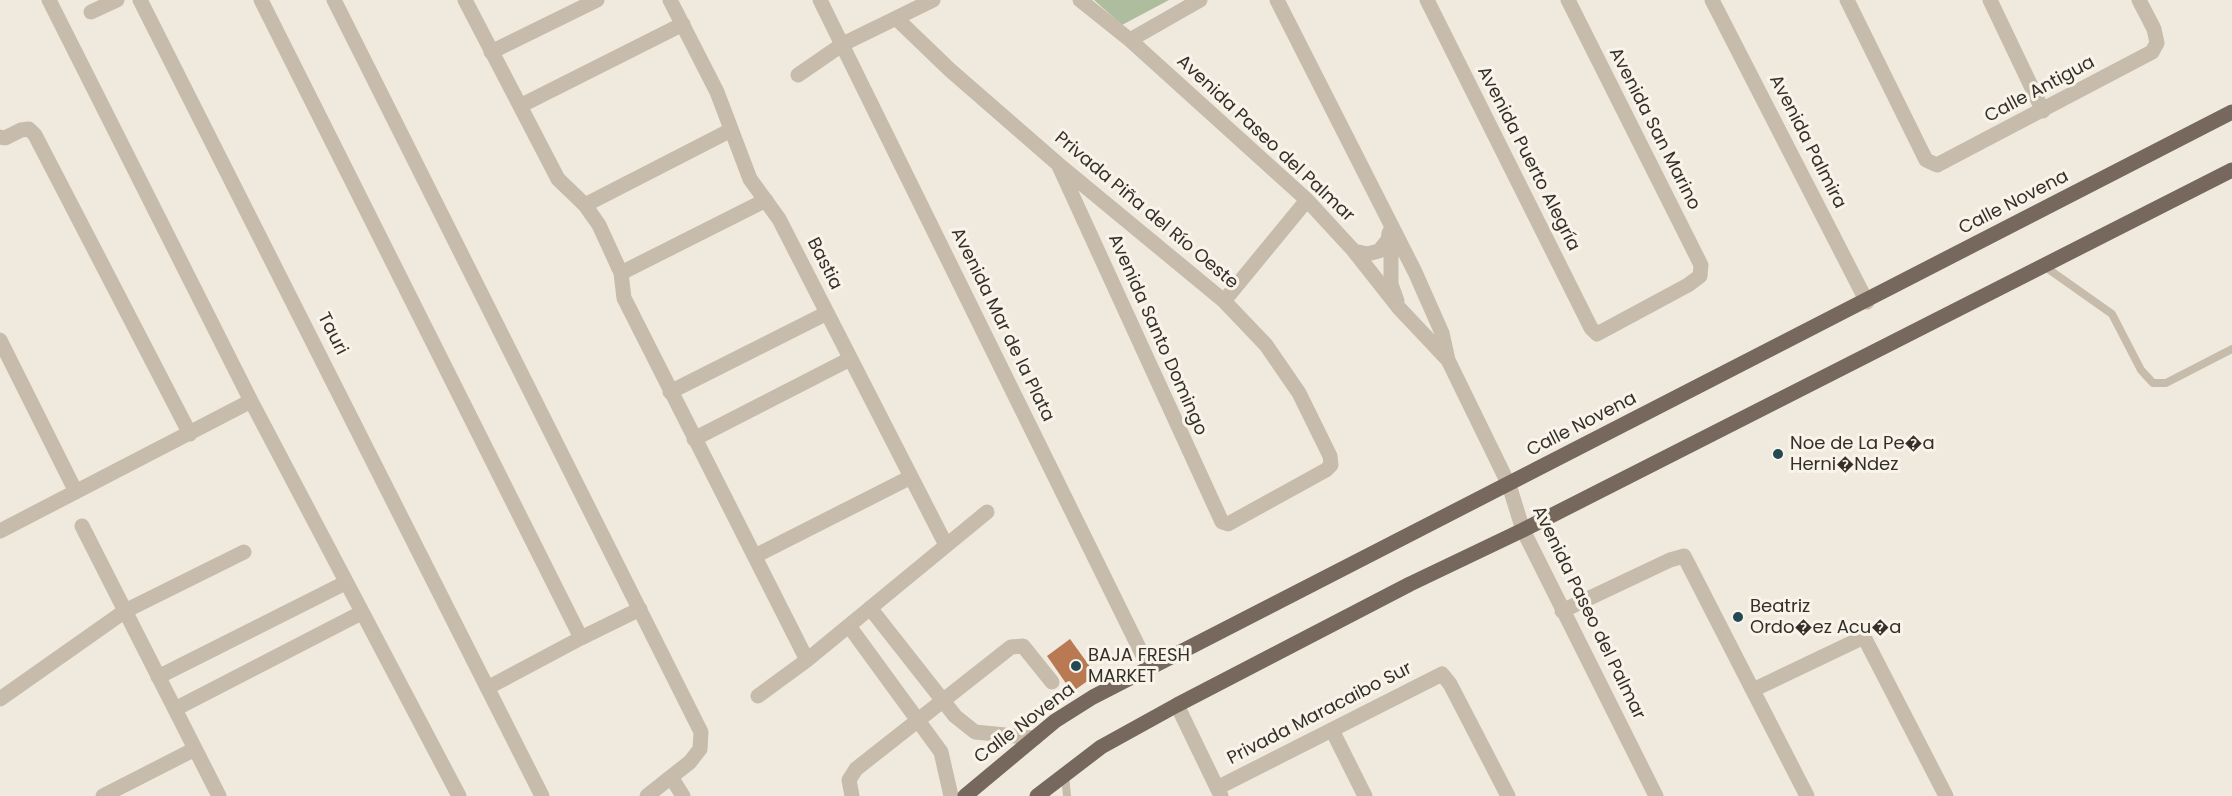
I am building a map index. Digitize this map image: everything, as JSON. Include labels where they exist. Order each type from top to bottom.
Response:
[{"type":"main road","name":"Calle Novena","points":[[964,796],[1055,722],[1093,697],[1867,302],[2232,112]]},
{"type":"main road","points":[[1037,796],[1101,747],[1177,705],[1410,584],[1523,530],[2232,170]]},
{"type":"street","points":[[49,0],[251,401],[459,796]]},
{"type":"street","points":[[91,12],[117,0]]},
{"type":"street","name":"Tauri","points":[[140,0],[489,687],[542,796]]},
{"type":"street","points":[[261,0],[581,638]]},
{"type":"street","points":[[334,0],[701,732],[700,749],[690,762],[647,796]]},
{"type":"street","points":[[465,0],[558,179],[585,205],[598,225],[621,273],[624,298],[807,660]]},
{"type":"street","points":[[491,52],[597,0]]},
{"type":"street","name":"Bastia","points":[[670,0],[717,92],[750,179],[779,219],[946,545]]},
{"type":"street","name":"Avenida Mar de la Plata","points":[[820,0],[1149,668]]},
{"type":"street","points":[[798,75],[843,44],[933,0]]},
{"type":"street","name":"Avenida Paseo del Palmar","points":[[1080,0],[1130,40],[1307,200],[1354,251],[1399,308],[1448,360],[1509,485],[1523,530],[1656,796]]},
{"type":"street","points":[[1130,40],[1200,0]]},
{"type":"street","points":[[1277,0],[1391,224],[1442,333],[1448,360]]},
{"type":"street","name":"Avenida Puerto Alegría","points":[[1427,0],[1585,318],[1597,334],[1688,285],[1700,276]]},
{"type":"street","name":"Avenida San Marino","points":[[1568,0],[1701,265],[1700,276]]},
{"type":"street","name":"Avenida Palmira","points":[[1713,0],[1867,302]]},
{"type":"street","name":"Calle Antigua","points":[[1847,0],[1926,160],[1937,165],[2152,52],[2157,43],[2154,29],[2139,0]]},
{"type":"street","points":[[1990,0],[2043,111]]},
{"type":"street","name":"Privada Piña del Río Oeste","points":[[897,19],[950,70],[1058,164],[1224,301],[1266,345],[1299,393],[1330,456],[1331,465]]},
{"type":"street","points":[[520,106],[682,24]]},
{"type":"street","points":[[0,137],[5,138],[21,129],[29,129],[35,135],[190,434]]},
{"type":"street","points":[[585,205],[731,130]]},
{"type":"street","name":"Avenida Santo Domingo","points":[[1058,164],[1222,522],[1228,524],[1326,470],[1331,465]]},
{"type":"street","points":[[621,273],[766,200]]},
{"type":"street","points":[[1224,301],[1307,200]]},
{"type":"street","points":[[1354,251],[1367,254],[1379,251],[1388,240],[1391,224]]},
{"type":"street","points":[[1391,224],[1391,284],[1399,308]]},
{"type":"street","points":[[670,392],[826,313]]},
{"type":"street","points":[[0,340],[76,492]]},
{"type":"street","points":[[694,439],[850,359]]},
{"type":"street","points":[[0,531],[251,401]]},
{"type":"street","points":[[755,556],[911,477]]},
{"type":"street","points":[[758,696],[807,660],[987,512]]},
{"type":"street","points":[[82,526],[219,796]]},
{"type":"street","points":[[0,699],[125,611],[244,552]]},
{"type":"street","points":[[1562,611],[1670,560],[1684,556],[1755,689],[1807,796]]},
{"type":"street","points":[[158,676],[345,583]]},
{"type":"street","points":[[870,608],[943,701],[975,732],[1035,738]]},
{"type":"street","points":[[489,687],[640,609]]},
{"type":"street","points":[[174,709],[361,613]]},
{"type":"street","points":[[849,626],[941,752],[951,796]]},
{"type":"street","points":[[1755,689],[1864,637],[1946,796]]},
{"type":"street","points":[[852,796],[849,780],[856,769],[1011,646],[1023,646],[1052,682]]},
{"type":"street","name":"Privada Maracaibo Sur","points":[[1219,792],[1332,730],[1442,674],[1450,684],[1508,796]]},
{"type":"street","points":[[1177,705],[1219,792]]},
{"type":"street","points":[[1332,730],[1365,796]]},
{"type":"street","points":[[103,796],[195,749]]},
{"type":"street","points":[[671,777],[683,796]]},
{"type":"lane","points":[[2044,266],[2112,314],[2141,370],[2153,383],[2166,383],[2232,349]]},
{"type":"lane","points":[[1065,775],[1067,796]]},
{"type":"green space","points":[[1094,0],[1169,0],[1122,25]]},
{"type":"building","name":"BAJA FRESH MARKET","points":[[1070,639],[1096,675],[1072,692],[1047,656]]},
{"type":"place","name":"Noe de La Pe�a Herni�Ndez","points":[[1778,454]]},
{"type":"place","name":"Beatriz Ordo�ez Acu�a","points":[[1738,617]]},
{"type":"place","name":"BAJA FRESH MARKET","points":[[1076,666]]}]
